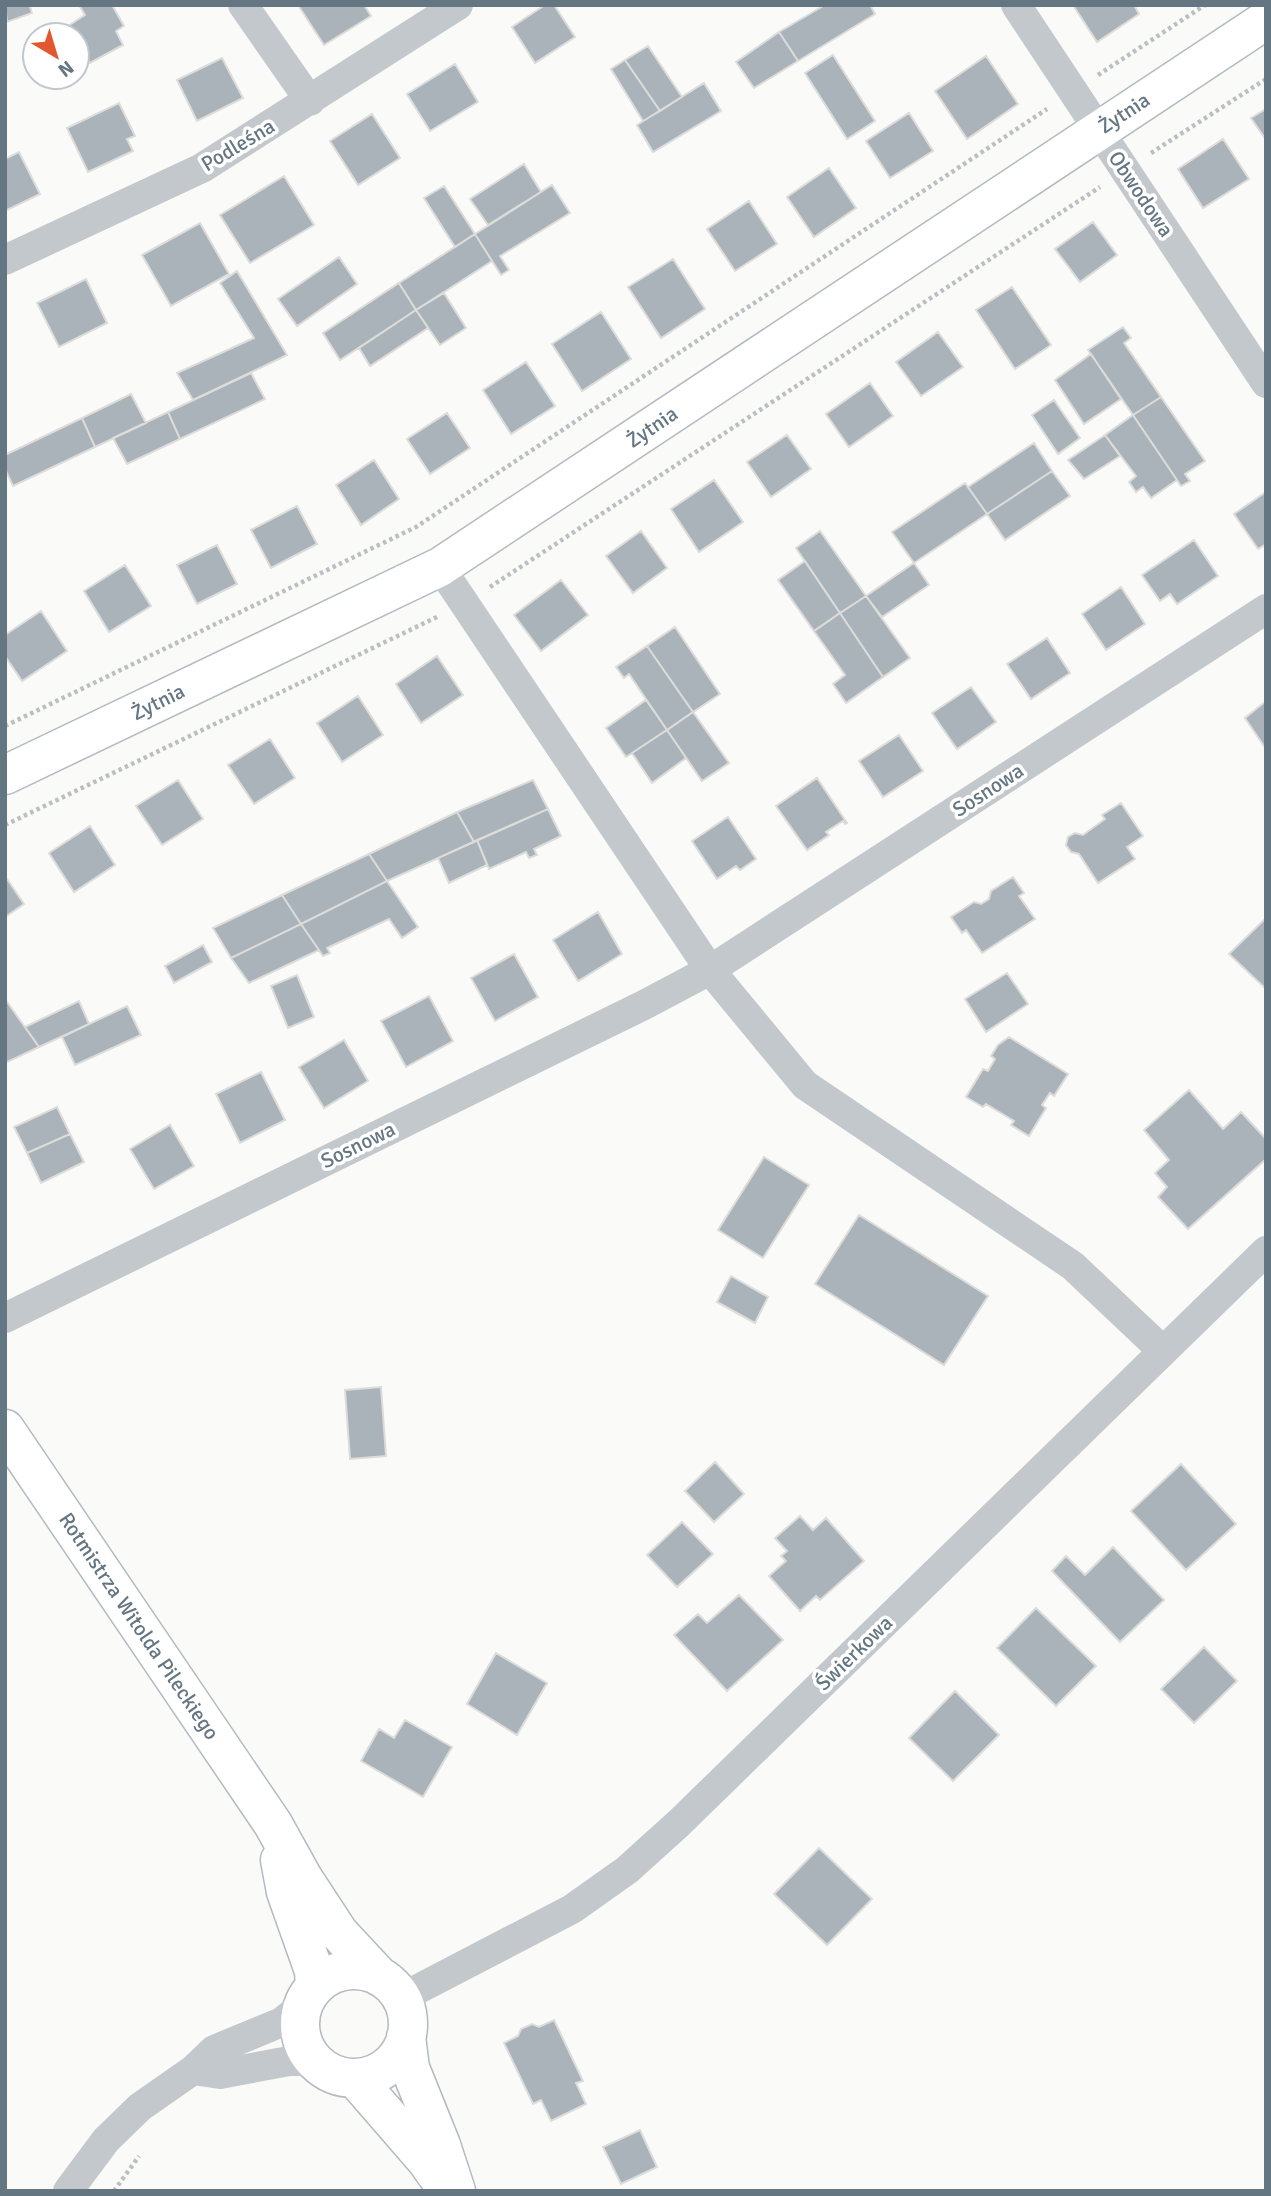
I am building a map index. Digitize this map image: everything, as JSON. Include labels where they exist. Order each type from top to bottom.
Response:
[{"type":"street","points":[[243,5],[310,101]]},
{"type":"street","name":"Podleśna","points":[[5,260],[202,168],[458,5]]},
{"type":"street","name":"Obwodowa","points":[[1016,5],[1266,383]]},
{"type":"street","name":"Żytnia","points":[[5,775],[440,568],[1266,20]]},
{"type":"street","points":[[440,568],[710,970],[804,1085],[1073,1266],[1163,1351]]},
{"type":"street","name":"Sosnowa","points":[[5,1318],[644,1005],[710,970],[1266,609]]},
{"type":"street","name":"Świerkowa","points":[[390,1987],[440,1975],[572,1909],[627,1870],[689,1814],[1266,1251]]},
{"type":"street","name":"Rotmistrza Witolda Pileckiego","points":[[5,1429],[273,1824],[303,1878],[339,1933],[390,1987]]},
{"type":"street","name":"Rotmistrza Witolda Pileckiego","points":[[273,1824],[286,1892],[314,1970],[310,1995]]},
{"type":"street","points":[[68,2191],[106,2140],[139,2107],[193,2070],[214,2050],[282,2022],[329,1976],[345,1971],[363,1971],[390,1987],[408,2020],[406,2037],[410,2068],[456,2191]]},
{"type":"street","points":[[310,1995],[300,2020],[301,2038],[315,2061],[337,2076],[355,2078],[372,2075],[387,2067],[399,2054],[406,2037]]},
{"type":"street","points":[[193,2070],[220,2074],[289,2061],[315,2061]]},
{"type":"street","points":[[355,2078],[426,2160],[448,2191]]},
{"type":"path","points":[[5,726],[416,527],[1205,5]]},
{"type":"path","points":[[114,2191],[145,2149]]},
{"type":"building","points":[[5,5],[33,5],[30,7],[32,13],[7,22]]},
{"type":"building","points":[[79,5],[112,5],[124,26],[116,31],[123,45],[91,62],[91,21],[76,21],[85,15]]},
{"type":"building","points":[[298,5],[364,5],[371,16],[324,45]]},
{"type":"building","points":[[545,5],[554,5],[575,37],[535,63],[512,27]]},
{"type":"building","points":[[825,5],[870,5],[875,14],[798,61],[779,32]]},
{"type":"building","points":[[1073,5],[1134,5],[1139,14],[1097,42]]},
{"type":"building","points":[[779,32],[798,61],[754,88],[736,62]]},
{"type":"building","points":[[648,46],[682,97],[660,111],[625,60]]},
{"type":"building","points":[[833,55],[875,121],[847,139],[805,73]]},
{"type":"building","points":[[986,56],[1018,104],[967,139],[935,91]]},
{"type":"building","points":[[222,58],[243,98],[197,121],[177,80]]},
{"type":"building","points":[[625,60],[660,111],[643,121],[611,69]]},
{"type":"building","points":[[455,64],[478,102],[430,131],[407,94]]},
{"type":"building","points":[[704,83],[721,111],[653,152],[637,125]]},
{"type":"building","points":[[119,103],[135,136],[127,139],[133,151],[88,172],[67,128]]},
{"type":"building","points":[[1266,109],[1266,140],[1251,118]]},
{"type":"building","points":[[909,113],[933,151],[890,178],[866,141]]},
{"type":"building","points":[[372,114],[400,158],[358,185],[330,141]]},
{"type":"building","points":[[1223,139],[1249,179],[1203,208],[1178,169]]},
{"type":"building","points":[[19,152],[40,194],[5,211],[5,159]]},
{"type":"building","points":[[524,164],[541,192],[488,225],[470,199]]},
{"type":"building","points":[[829,168],[856,208],[814,237],[787,197]]},
{"type":"building","points":[[284,176],[314,225],[250,263],[220,215]]},
{"type":"building","points":[[552,185],[570,213],[500,256],[509,270],[501,275],[475,234]]},
{"type":"building","points":[[444,186],[475,234],[455,247],[424,198]]},
{"type":"building","points":[[749,201],[777,244],[735,271],[707,229]]},
{"type":"building","points":[[1093,222],[1117,255],[1080,282],[1055,249]]},
{"type":"building","points":[[200,223],[229,274],[171,306],[142,255]]},
{"type":"building","points":[[475,234],[492,261],[416,310],[399,283]]},
{"type":"building","points":[[339,257],[357,284],[297,326],[278,299]]},
{"type":"building","points":[[673,259],[705,309],[661,338],[628,287]]},
{"type":"building","points":[[237,271],[287,355],[193,400],[177,373],[254,338],[220,283]]},
{"type":"building","points":[[86,279],[107,323],[59,347],[37,303]]},
{"type":"building","points":[[399,283],[416,310],[340,360],[323,333]]},
{"type":"building","points":[[1012,287],[1051,345],[1015,369],[976,310]]},
{"type":"building","points":[[444,293],[466,328],[440,345],[416,310]]},
{"type":"building","points":[[416,310],[428,328],[370,366],[359,348]]},
{"type":"building","points":[[601,312],[631,359],[582,391],[552,344]]},
{"type":"building","points":[[1123,327],[1131,338],[1124,343],[1161,397],[1133,415],[1088,350]]},
{"type":"building","points":[[938,332],[963,367],[921,396],[896,362]]},
{"type":"building","points":[[1091,354],[1121,399],[1084,424],[1055,380]]},
{"type":"building","points":[[526,362],[555,406],[511,434],[483,390]]},
{"type":"building","points":[[251,373],[265,399],[180,439],[168,412]]},
{"type":"building","points":[[870,383],[893,416],[849,447],[826,414]]},
{"type":"building","points":[[131,394],[146,423],[95,447],[82,418]]},
{"type":"building","points":[[1161,397],[1205,461],[1185,474],[1190,481],[1181,486],[1133,415]]},
{"type":"building","points":[[1054,400],[1080,438],[1058,454],[1032,415]]},
{"type":"building","points":[[168,412],[180,439],[127,464],[113,438]]},
{"type":"building","points":[[447,413],[470,448],[430,474],[407,439]]},
{"type":"building","points":[[1133,415],[1177,480],[1151,498],[1143,487],[1136,492],[1129,482],[1136,476],[1105,435]]},
{"type":"building","points":[[82,418],[95,447],[13,486],[5,469],[5,455]]},
{"type":"building","points":[[787,435],[811,469],[771,497],[747,462]]},
{"type":"building","points":[[1105,435],[1120,456],[1084,479],[1068,460]]},
{"type":"building","points":[[1034,443],[1052,471],[987,514],[968,487]]},
{"type":"building","points":[[374,460],[399,499],[361,525],[336,485]]},
{"type":"building","points":[[1052,471],[1070,496],[1005,540],[987,514]]},
{"type":"building","points":[[714,480],[743,522],[699,552],[671,509]]},
{"type":"building","points":[[965,483],[987,514],[914,563],[892,532]]},
{"type":"building","points":[[1266,492],[1266,544],[1258,549],[1234,514]]},
{"type":"building","points":[[297,506],[317,544],[271,568],[251,530]]},
{"type":"building","points":[[641,531],[667,568],[633,593],[606,556]]},
{"type":"building","points":[[820,531],[866,596],[840,613],[796,548]]},
{"type":"building","points":[[1194,540],[1218,576],[1177,604],[1170,594],[1160,601],[1142,575]]},
{"type":"building","points":[[217,545],[237,584],[197,604],[177,565]]},
{"type":"building","points":[[805,561],[840,613],[814,631],[778,580]]},
{"type":"building","points":[[914,563],[929,585],[882,617],[866,596]]},
{"type":"building","points":[[125,565],[151,606],[109,632],[84,591]]},
{"type":"building","points":[[561,580],[588,615],[541,651],[514,615]]},
{"type":"building","points":[[1121,587],[1145,624],[1106,650],[1082,614]]},
{"type":"building","points":[[866,596],[910,658],[883,677],[840,613]]},
{"type":"building","points":[[41,611],[67,651],[22,681],[5,656],[5,635]]},
{"type":"building","points":[[840,613],[883,677],[846,703],[833,684],[845,675],[814,631]]},
{"type":"building","points":[[675,627],[720,694],[693,712],[647,646]]},
{"type":"building","points":[[1047,638],[1070,673],[1031,699],[1007,664]]},
{"type":"building","points":[[647,646],[693,712],[667,730],[629,674],[624,678],[616,667]]},
{"type":"building","points":[[437,656],[463,695],[421,723],[396,684]]},
{"type":"building","points":[[971,687],[996,722],[957,749],[932,713]]},
{"type":"building","points":[[358,696],[383,735],[342,762],[317,723]]},
{"type":"building","points":[[646,700],[667,730],[626,757],[606,728]]},
{"type":"building","points":[[1266,701],[1266,749],[1245,718]]},
{"type":"building","points":[[693,712],[729,763],[702,781],[667,730]]},
{"type":"building","points":[[667,730],[686,758],[652,783],[632,753]]},
{"type":"building","points":[[899,735],[923,771],[883,797],[859,761]]},
{"type":"building","points":[[270,739],[295,778],[254,804],[228,765]]},
{"type":"building","points":[[817,778],[847,823],[843,821],[826,832],[829,835],[807,850],[776,806]]},
{"type":"building","points":[[178,780],[203,819],[162,845],[136,806]]},
{"type":"building","points":[[533,780],[548,809],[474,842],[457,812]]},
{"type":"building","points":[[1121,803],[1143,836],[1127,847],[1135,859],[1098,883],[1079,854],[1071,852],[1066,845],[1068,837],[1075,833],[1083,835],[1105,819],[1102,815]]},
{"type":"building","points":[[548,809],[561,836],[534,849],[537,855],[529,858],[526,852],[489,869],[477,840]]},
{"type":"building","points":[[457,812],[474,842],[387,881],[369,854]]},
{"type":"building","points":[[728,817],[756,859],[740,870],[736,866],[717,879],[692,841]]},
{"type":"building","points":[[90,826],[115,865],[74,892],[49,853]]},
{"type":"building","points":[[477,840],[487,865],[449,883],[438,858]]},
{"type":"building","points":[[369,854],[387,881],[301,924],[282,895]]},
{"type":"building","points":[[5,876],[24,904],[5,917]]},
{"type":"building","points":[[1013,877],[1024,893],[1019,896],[1035,919],[982,953],[966,930],[962,933],[951,917],[974,902],[981,904],[989,899],[991,891]]},
{"type":"building","points":[[387,881],[418,927],[402,938],[389,919],[327,948],[330,953],[323,956],[301,924]]},
{"type":"building","points":[[282,895],[301,924],[231,958],[213,928]]},
{"type":"building","points":[[598,912],[622,954],[578,981],[553,940]]},
{"type":"building","points":[[1266,918],[1266,989],[1229,954]]},
{"type":"building","points":[[301,924],[319,950],[249,983],[231,958]]},
{"type":"building","points":[[203,945],[212,962],[174,983],[165,966]]},
{"type":"building","points":[[514,954],[538,997],[495,1021],[471,978]]},
{"type":"building","points":[[1007,973],[1028,1004],[986,1032],[965,999]]},
{"type":"building","points":[[297,975],[314,1017],[288,1028],[271,986]]},
{"type":"building","points":[[429,996],[453,1041],[406,1067],[381,1021]]},
{"type":"building","points":[[5,999],[39,1047],[5,1063]]},
{"type":"building","points":[[79,1001],[89,1024],[39,1047],[25,1027]]},
{"type":"building","points":[[127,1006],[141,1035],[75,1065],[62,1037]]},
{"type":"building","points":[[1009,1037],[1068,1074],[1054,1096],[1050,1093],[1042,1105],[1046,1108],[1029,1136],[1011,1125],[1014,1121],[986,1104],[983,1107],[966,1097],[983,1069],[988,1071],[995,1059],[991,1056],[998,1045]]},
{"type":"building","points":[[344,1040],[368,1081],[324,1108],[299,1067]]},
{"type":"building","points":[[261,1072],[285,1120],[240,1143],[216,1094]]},
{"type":"building","points":[[1189,1090],[1223,1129],[1241,1112],[1266,1139],[1266,1159],[1188,1229],[1158,1197],[1167,1187],[1155,1173],[1169,1160],[1144,1130]]},
{"type":"building","points":[[57,1107],[70,1134],[27,1153],[14,1127]]},
{"type":"building","points":[[170,1125],[194,1166],[154,1189],[130,1149]]},
{"type":"building","points":[[70,1134],[84,1162],[41,1183],[27,1153]]},
{"type":"building","points":[[764,1157],[809,1185],[763,1258],[718,1230]]},
{"type":"building","points":[[859,1215],[988,1296],[944,1365],[815,1284]]},
{"type":"building","points":[[731,1276],[768,1297],[755,1323],[717,1302]]},
{"type":"building","points":[[381,1387],[386,1456],[350,1459],[345,1390]]},
{"type":"building","points":[[715,1462],[744,1494],[714,1522],[685,1491]]},
{"type":"building","points":[[1181,1464],[1236,1524],[1186,1570],[1131,1511]]},
{"type":"building","points":[[800,1516],[813,1530],[826,1518],[864,1561],[820,1600],[816,1596],[800,1611],[769,1576],[786,1561],[781,1556],[787,1551],[775,1538]]},
{"type":"building","points":[[682,1522],[713,1554],[677,1587],[647,1555]]},
{"type":"building","points":[[1113,1547],[1164,1600],[1120,1642],[1052,1571],[1066,1556],[1085,1575]]},
{"type":"building","points":[[739,1595],[783,1640],[727,1691],[674,1635],[698,1614],[707,1623]]},
{"type":"building","points":[[1036,1608],[1096,1666],[1056,1706],[997,1648]]},
{"type":"building","points":[[1204,1647],[1237,1681],[1194,1723],[1161,1689]]},
{"type":"building","points":[[496,1653],[547,1683],[517,1735],[467,1704]]},
{"type":"building","points":[[955,1691],[999,1735],[953,1781],[909,1738]]},
{"type":"building","points":[[405,1720],[452,1747],[423,1797],[361,1761],[379,1729],[394,1738]]},
{"type":"building","points":[[819,1848],[872,1899],[827,1945],[774,1894]]},
{"type":"building","points":[[554,2020],[583,2081],[576,2083],[586,2104],[551,2121],[541,2100],[533,2104],[504,2043],[518,2036],[521,2029],[532,2024],[539,2027]]},
{"type":"building","points":[[640,2130],[657,2167],[621,2184],[603,2147]]}]
